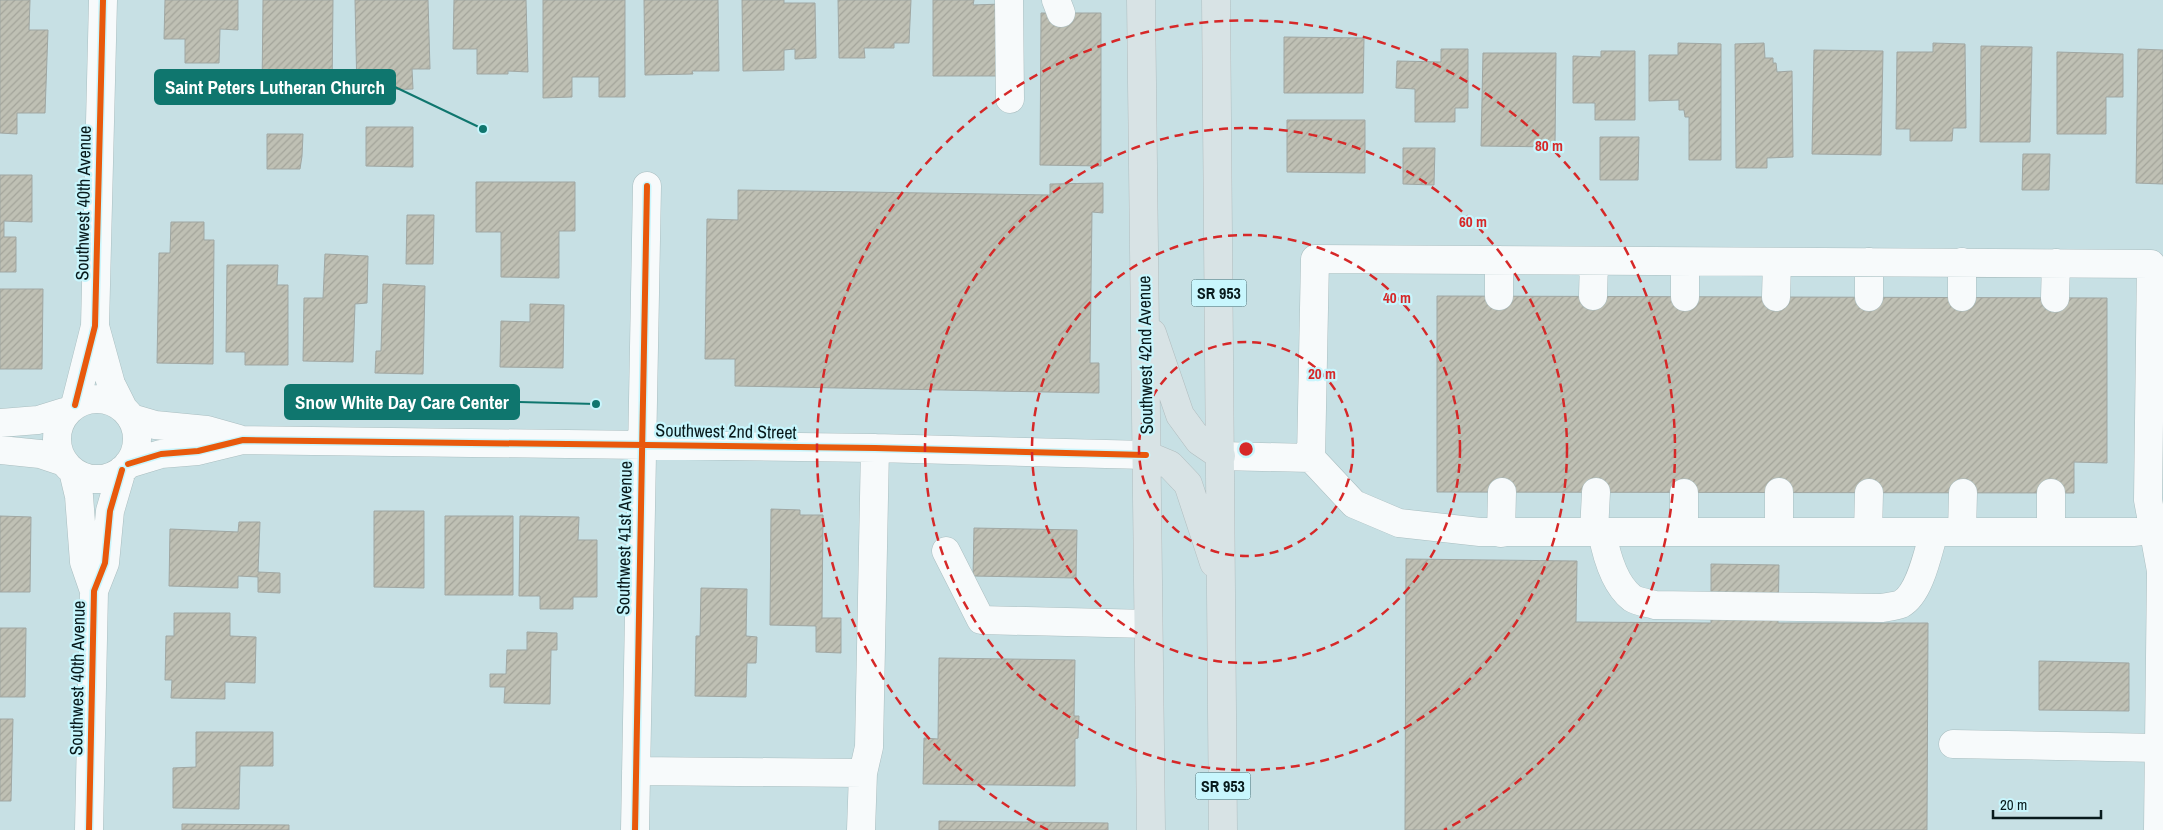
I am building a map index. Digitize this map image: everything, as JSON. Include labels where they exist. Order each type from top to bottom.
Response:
[{"type":"main road","name":"Southwest 42nd Avenue","points":[[1140,0],[1151,830]]},
{"type":"main road","name":"SR 953","points":[[1216,0],[1223,830]]},
{"type":"main road","points":[[1144,310],[1180,415],[1199,441],[1220,456]]},
{"type":"main road","points":[[1146,455],[1170,464],[1188,484],[1222,586]]},
{"type":"street","name":"Southwest 40th Avenue","points":[[89,830],[94,591],[84,562],[79,496],[68,466],[58,450],[56,438],[59,425],[71,408],[95,326],[104,0]]},
{"type":"street","points":[[1009,0],[1010,99]]},
{"type":"street","name":"Southwest 41st Avenue","points":[[635,830],[646,186]]},
{"type":"street","points":[[2158,830],[2161,571],[2159,529],[2148,500],[2151,264],[1315,259],[1311,458],[1354,504],[1400,523],[1440,529],[1501,532],[2133,532],[2159,529]]},
{"type":"street","points":[[1499,296],[1500,260]]},
{"type":"street","points":[[1593,296],[1594,261]]},
{"type":"street","points":[[1685,262],[1685,297]]},
{"type":"street","points":[[1776,297],[1777,262]]},
{"type":"street","points":[[1869,262],[1869,297]]},
{"type":"street","points":[[1962,262],[1962,297]]},
{"type":"street","points":[[2055,298],[2056,263]]},
{"type":"street","name":"Southwest 40th Avenue","points":[[94,591],[105,563],[110,511],[125,467],[134,453],[138,442],[136,429],[111,384],[104,351],[95,326]]},
{"type":"street","points":[[0,423],[38,420],[71,408],[85,400],[111,401],[127,413]]},
{"type":"street","name":"Southwest 2nd Street","points":[[127,413],[155,425],[207,430],[243,440]]},
{"type":"street","name":"Southwest 2nd Street","points":[[125,467],[161,454],[198,451],[243,440],[874,448],[1146,455]]},
{"type":"street","points":[[861,830],[863,773],[869,747],[874,448]]},
{"type":"street","points":[[0,450],[40,454],[68,466],[84,476],[97,479],[110,477],[125,467]]},
{"type":"street","points":[[1220,456],[1311,458]]},
{"type":"street","points":[[1501,532],[1502,492]]},
{"type":"street","points":[[1596,492],[1598,532],[1606,558],[1616,578],[1633,599],[1655,605],[1882,608],[1900,604],[1911,596],[1920,577],[1934,532]]},
{"type":"street","points":[[1778,492],[1779,532]]},
{"type":"street","points":[[1684,493],[1684,532]]},
{"type":"street","points":[[1868,532],[1869,493]]},
{"type":"street","points":[[1962,532],[1963,493]]},
{"type":"street","points":[[2051,493],[2051,532]]},
{"type":"street","points":[[946,550],[982,620],[1148,624]]},
{"type":"street","points":[[1953,744],[2158,748]]},
{"type":"street","points":[[636,771],[863,773]]},
{"type":"building","points":[[0,0],[30,0],[29,30],[48,30],[45,113],[17,113],[17,134],[0,133]]},
{"type":"building","points":[[165,0],[238,0],[238,30],[220,29],[219,63],[185,63],[185,39],[164,39]]},
{"type":"building","points":[[263,0],[333,0],[332,94],[262,93]]},
{"type":"building","points":[[355,0],[428,0],[430,69],[412,69],[413,89],[381,90],[381,93],[357,93]]},
{"type":"building","points":[[454,0],[526,0],[528,72],[508,71],[508,74],[477,74],[477,49],[453,49]]},
{"type":"building","points":[[543,0],[625,0],[625,97],[599,97],[599,77],[572,77],[572,97],[543,98]]},
{"type":"building","points":[[644,0],[718,0],[719,71],[692,71],[693,74],[645,75]]},
{"type":"building","points":[[742,0],[784,0],[784,3],[815,3],[816,58],[795,59],[795,49],[784,50],[784,70],[743,71]]},
{"type":"building","points":[[838,0],[911,0],[909,43],[894,43],[894,48],[864,48],[865,58],[839,58]]},
{"type":"building","points":[[933,0],[974,0],[973,5],[1002,4],[1002,76],[933,76]]},
{"type":"building","points":[[1041,13],[1101,13],[1101,166],[1040,165]]},
{"type":"building","points":[[1284,37],[1364,38],[1363,93],[1284,93]]},
{"type":"building","points":[[1678,43],[1721,44],[1721,160],[1689,160],[1689,117],[1685,117],[1684,110],[1679,110],[1679,100],[1649,101],[1649,55],[1678,55]]},
{"type":"building","points":[[1764,43],[1765,58],[1773,58],[1773,63],[1776,63],[1777,72],[1792,71],[1793,157],[1767,158],[1767,168],[1736,168],[1735,44]]},
{"type":"building","points":[[1933,43],[1965,44],[1966,128],[1953,128],[1952,141],[1910,141],[1910,129],[1896,129],[1897,52],[1933,52]]},
{"type":"building","points":[[1981,46],[2032,47],[2030,142],[1980,142]]},
{"type":"building","points":[[1441,49],[1468,49],[1468,108],[1455,108],[1455,122],[1415,122],[1415,89],[1396,88],[1397,61],[1441,62]]},
{"type":"building","points":[[2138,49],[2163,50],[2163,184],[2136,183]]},
{"type":"building","points":[[1814,50],[1883,51],[1881,155],[1812,154]]},
{"type":"building","points":[[1601,51],[1635,51],[1635,120],[1595,120],[1595,103],[1573,103],[1573,56],[1601,57]]},
{"type":"building","points":[[2057,52],[2123,54],[2123,97],[2106,97],[2106,134],[2057,134]]},
{"type":"building","points":[[1483,53],[1556,53],[1555,147],[1481,146]]},
{"type":"building","points":[[1287,120],[1365,120],[1365,173],[1287,172]]},
{"type":"building","points":[[366,127],[413,127],[413,167],[366,166]]},
{"type":"building","points":[[267,134],[303,134],[300,169],[267,169]]},
{"type":"building","points":[[1600,137],[1639,137],[1638,180],[1600,180]]},
{"type":"building","points":[[1403,148],[1435,148],[1434,185],[1403,184]]},
{"type":"building","points":[[2023,154],[2050,154],[2049,190],[2022,190]]},
{"type":"building","points":[[0,175],[32,175],[32,222],[4,221],[4,237],[16,237],[16,272],[0,272]]},
{"type":"building","points":[[476,182],[575,182],[575,231],[559,231],[559,278],[501,277],[501,232],[476,232]]},
{"type":"building","points":[[1103,183],[1103,213],[1092,212],[1090,363],[1099,363],[1099,393],[735,386],[735,359],[705,359],[707,219],[738,220],[738,190],[1050,195],[1050,184]]},
{"type":"building","points":[[407,215],[434,215],[433,264],[406,264]]},
{"type":"building","points":[[171,222],[204,222],[204,240],[214,240],[213,364],[157,363],[159,253],[170,253]]},
{"type":"building","points":[[325,254],[368,256],[367,303],[355,304],[353,362],[303,361],[304,298],[323,298]]},
{"type":"building","points":[[227,265],[278,265],[277,285],[288,285],[288,365],[245,365],[245,352],[226,352]]},
{"type":"building","points":[[383,284],[425,286],[423,374],[375,373],[376,351],[381,351]]},
{"type":"building","points":[[0,289],[43,289],[42,369],[0,369]]},
{"type":"building","points":[[1437,296],[2107,298],[2107,463],[2074,462],[2074,493],[1437,492]]},
{"type":"building","points":[[530,304],[564,305],[563,368],[500,367],[501,321],[530,322]]},
{"type":"building","points":[[771,509],[800,510],[800,515],[823,515],[822,618],[841,618],[841,653],[816,652],[816,626],[770,625]]},
{"type":"building","points":[[374,511],[424,511],[424,588],[374,587]]},
{"type":"building","points":[[0,516],[31,517],[30,592],[0,592]]},
{"type":"building","points":[[445,516],[513,516],[513,595],[445,595]]},
{"type":"building","points":[[520,516],[579,517],[578,540],[597,540],[597,597],[573,597],[573,609],[540,609],[540,596],[519,596]]},
{"type":"building","points":[[239,522],[260,522],[258,572],[280,573],[280,593],[258,592],[258,577],[238,576],[238,588],[169,586],[170,529],[238,532]]},
{"type":"building","points":[[974,528],[1077,530],[1076,578],[973,576]]},
{"type":"building","points":[[1406,559],[1577,561],[1576,622],[1711,623],[1711,564],[1779,565],[1778,623],[1928,623],[1927,830],[1405,830]]},
{"type":"building","points":[[701,588],[747,589],[746,636],[757,637],[756,663],[747,663],[746,697],[695,696],[696,636],[700,636]]},
{"type":"building","points":[[174,613],[230,613],[230,636],[256,637],[255,683],[225,682],[225,699],[171,698],[172,680],[165,680],[166,636],[174,636]]},
{"type":"building","points":[[0,628],[26,628],[25,697],[0,697]]},
{"type":"building","points":[[527,632],[557,633],[557,650],[551,650],[550,704],[504,703],[505,687],[490,687],[490,674],[506,674],[507,650],[527,650]]},
{"type":"building","points":[[939,658],[1075,660],[1074,716],[1079,716],[1078,738],[1075,739],[1075,786],[923,784],[924,738],[938,739]]},
{"type":"building","points":[[2039,661],[2129,663],[2129,711],[2039,710]]},
{"type":"building","points":[[0,719],[13,719],[11,801],[0,801]]},
{"type":"building","points":[[196,732],[273,732],[273,766],[240,766],[239,809],[173,808],[173,768],[196,767]]},
{"type":"building","points":[[939,821],[1108,823],[1108,830],[939,830]]},
{"type":"building","points":[[182,824],[289,825],[289,830],[182,830]]},
{"type":"cycle path","points":[[75,405],[95,326],[103,0]]},
{"type":"cycle path","points":[[635,830],[647,186]]},
{"type":"cycle path","points":[[128,464],[161,454],[198,451],[243,440],[875,448],[1146,455]]},
{"type":"cycle path","points":[[89,830],[94,591],[105,563],[110,511],[122,470]]},
{"type":"place","name":"Saint Peters Lutheran Church","points":[[483,129]]},
{"type":"place","name":"Snow White Day Care Center","points":[[596,404]]}]
